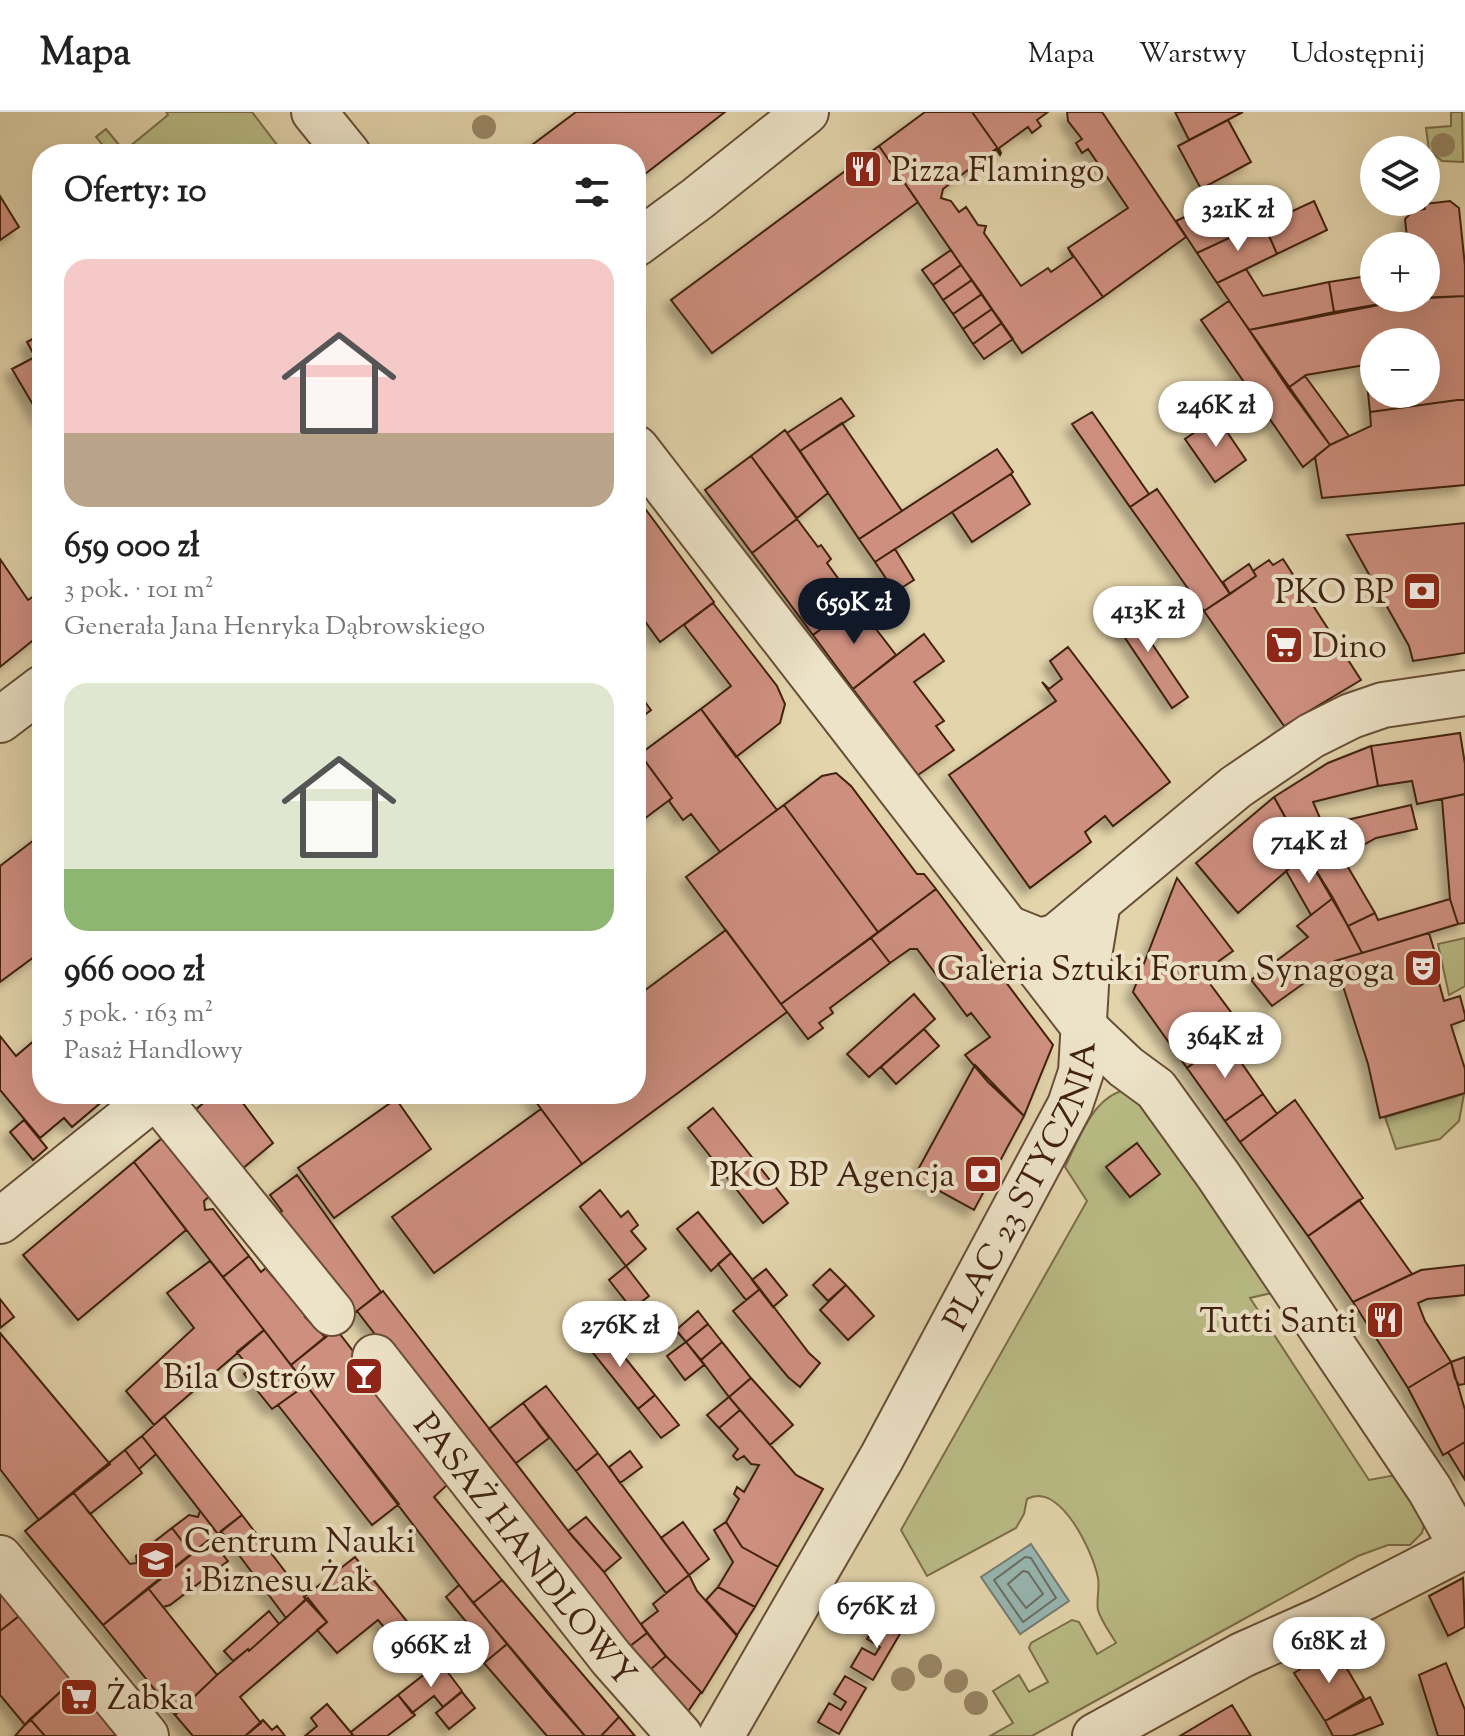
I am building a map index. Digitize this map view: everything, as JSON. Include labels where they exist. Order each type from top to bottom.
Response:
[{"type":"street","points":[[314,112],[340,144]]},
{"type":"street","points":[[646,237],[806,112]]},
{"type":"street","points":[[646,461],[1084,1027]]},
{"type":"street","points":[[1010,929],[1030,939],[1048,939],[1066,930],[1236,787],[1311,736],[1368,709],[1402,700],[1465,693]]},
{"type":"street","points":[[0,720],[32,696]]},
{"type":"street","points":[[1084,1027],[1090,941],[1098,902]]},
{"type":"street","name":"PLAC 23 STYCZNIA","points":[[1084,1027],[1126,1067],[1156,1089],[1227,1188],[1430,1490],[1464,1547],[1323,1619],[1242,1655],[1095,1736]]},
{"type":"street","name":"PLAC 23 STYCZNIA","points":[[721,1736],[882,1457],[1070,1105],[1081,1072],[1084,1027]]},
{"type":"street","points":[[0,1221],[146,1104]]},
{"type":"street","points":[[164,1104],[332,1313]]},
{"type":"street","name":"PASAŻ HANDLOWY","points":[[375,1357],[611,1658],[680,1736]]},
{"type":"street","points":[[0,1558],[146,1736]]},
{"type":"green space","points":[[166,112],[252,112],[276,144],[133,144],[168,115]]},
{"type":"green space","points":[[1451,112],[1462,112],[1463,162],[1442,161],[1440,136],[1427,136],[1426,128],[1451,126]]},
{"type":"green space","points":[[106,129],[118,144],[102,144],[96,137]]},
{"type":"green space","points":[[1465,938],[1465,986],[1449,995],[1438,944]]},
{"type":"green space","points":[[1129,1089],[1280,1291],[1250,1298],[1369,1480],[1401,1474],[1425,1521],[1422,1533],[1410,1545],[1388,1545],[1358,1556],[1032,1736],[990,1736],[1013,1723],[993,1691],[1019,1675],[1029,1692],[1048,1682],[1029,1648],[1031,1643],[1072,1620],[1079,1622],[1097,1654],[1116,1643],[1098,1610],[1098,1578],[1089,1552],[1063,1509],[1039,1496],[1027,1499],[1024,1514],[1016,1528],[927,1576],[901,1530],[1087,1201],[1065,1167],[1082,1131],[1097,1108],[1117,1093]]},
{"type":"green space","points":[[1464,1094],[1459,1121],[1440,1139],[1396,1149],[1385,1117]]},
{"type":"water","points":[[1031,1544],[1069,1601],[1020,1634],[981,1577]]},
{"type":"building","points":[[576,112],[725,112],[646,173],[646,144],[533,144]]},
{"type":"building","points":[[925,112],[972,112],[1001,153],[996,149],[976,164],[980,170],[972,175],[968,170],[943,189],[941,198],[951,201],[959,212],[966,207],[978,225],[986,226],[984,233],[1021,286],[1048,268],[1051,272],[1073,257],[1068,248],[1103,297],[1022,353],[879,146]]},
{"type":"building","points":[[972,112],[1048,112],[1037,120],[1041,126],[1032,133],[1028,127],[999,148],[1001,153]]},
{"type":"building","points":[[1067,112],[1102,112],[1186,237],[1103,297],[1068,248],[1128,208],[1088,149],[1082,153],[1076,143],[1082,139],[1068,121]]},
{"type":"building","points":[[1175,112],[1243,112],[1189,140]]},
{"type":"building","points":[[1228,120],[1251,162],[1201,189],[1178,146]]},
{"type":"building","points":[[879,146],[918,202],[712,353],[671,300]]},
{"type":"building","points":[[0,196],[19,227],[0,240]]},
{"type":"building","points":[[1314,201],[1327,230],[1277,254],[1263,222]]},
{"type":"building","points":[[1450,201],[1459,208],[1465,296],[1440,297],[1440,232],[1406,232],[1405,219],[1408,216],[1440,216],[1440,202]]},
{"type":"building","points":[[1208,206],[1229,238],[1197,253],[1176,221]]},
{"type":"building","points":[[1263,222],[1277,254],[1217,283],[1197,253]]},
{"type":"building","points":[[951,250],[961,265],[933,285],[922,270]]},
{"type":"building","points":[[961,265],[972,280],[943,300],[933,285]]},
{"type":"building","points":[[1246,269],[1263,296],[1329,282],[1334,312],[1249,330],[1217,283]]},
{"type":"building","points":[[1360,277],[1360,307],[1334,312],[1329,282]]},
{"type":"building","points":[[972,280],[982,294],[953,314],[943,300]]},
{"type":"building","points":[[982,294],[992,309],[963,329],[953,314]]},
{"type":"building","points":[[1465,296],[1465,399],[1440,402],[1440,328],[1360,328],[1360,366],[1306,375],[1288,388],[1249,330],[1360,309],[1360,312],[1440,312],[1440,297]]},
{"type":"building","points":[[1229,301],[1330,445],[1303,467],[1201,320]]},
{"type":"building","points":[[992,309],[1002,323],[973,344],[963,329]]},
{"type":"building","points":[[1002,323],[1013,339],[984,359],[973,344]]},
{"type":"building","points":[[32,359],[32,403],[12,369]]},
{"type":"building","points":[[1305,376],[1349,436],[1330,445],[1288,388]]},
{"type":"building","points":[[841,398],[854,416],[800,451],[787,433]]},
{"type":"building","points":[[1465,399],[1465,485],[1322,498],[1315,457],[1330,445],[1371,426],[1370,412],[1440,408],[1440,402]]},
{"type":"building","points":[[1370,408],[1399,408],[1370,412]]},
{"type":"building","points":[[1092,412],[1149,494],[1130,507],[1072,424]]},
{"type":"building","points":[[1217,417],[1246,460],[1215,482],[1185,439]]},
{"type":"building","points":[[842,423],[902,511],[859,539],[800,451]]},
{"type":"building","points":[[785,430],[828,493],[797,518],[751,456]]},
{"type":"building","points":[[997,449],[1013,472],[1011,474],[875,562],[859,539]]},
{"type":"building","points":[[751,456],[797,519],[752,553],[705,490]]},
{"type":"building","points":[[1011,474],[1030,504],[972,542],[952,512]]},
{"type":"building","points":[[1157,489],[1230,594],[1204,611],[1130,507]]},
{"type":"building","points":[[646,510],[714,602],[660,642],[646,623]]},
{"type":"building","points":[[797,519],[831,559],[827,563],[856,603],[813,635],[752,553]]},
{"type":"building","name":"PKO BP","points":[[1465,523],[1465,653],[1413,661],[1409,646],[1347,535]]},
{"type":"building","points":[[895,549],[914,580],[895,592],[875,562]]},
{"type":"building","points":[[0,559],[28,600],[32,597],[32,641],[0,667]]},
{"type":"building","name":"Dino","points":[[1283,559],[1361,680],[1284,726],[1204,611],[1256,576],[1253,571],[1269,560],[1273,565]]},
{"type":"building","points":[[1249,564],[1256,576],[1230,594],[1223,582]]},
{"type":"building","points":[[1123,601],[1188,697],[1172,708],[1107,611]]},
{"type":"building","points":[[713,603],[777,686],[785,704],[780,723],[736,757],[701,709],[731,686],[684,625]]},
{"type":"building","points":[[856,603],[896,655],[853,689],[813,635]]},
{"type":"building","points":[[924,634],[944,661],[914,682],[944,721],[936,726],[954,750],[918,775],[853,689]]},
{"type":"building","points":[[1068,647],[1170,782],[1113,826],[1105,816],[1085,832],[1091,842],[1030,888],[949,775],[1056,701],[1042,682],[1049,689],[1062,679],[1050,661]]},
{"type":"building","points":[[701,709],[777,810],[720,852],[691,814],[683,820],[669,801],[672,798],[646,762],[646,750]]},
{"type":"building","points":[[1460,733],[1465,764],[1465,794],[1417,804],[1412,781],[1378,786],[1371,746]]},
{"type":"building","points":[[1371,746],[1378,786],[1313,802],[1323,825],[1297,839],[1274,797],[1328,763]]},
{"type":"building","points":[[646,762],[672,798],[646,818]]},
{"type":"building","points":[[836,773],[851,786],[917,874],[924,874],[936,889],[878,932],[784,805],[822,776]]},
{"type":"building","points":[[1465,794],[1465,923],[1458,924],[1450,899],[1442,799]]},
{"type":"building","points":[[1274,797],[1306,854],[1238,913],[1196,863]]},
{"type":"building","points":[[784,805],[878,932],[781,1004],[686,877]]},
{"type":"building","points":[[1411,805],[1417,829],[1376,838],[1342,857],[1375,913],[1348,926],[1297,839],[1317,827]]},
{"type":"building","points":[[32,842],[32,958],[0,982],[0,866]]},
{"type":"building","points":[[1306,854],[1333,898],[1311,915],[1286,871]]},
{"type":"building","points":[[1177,878],[1233,951],[1202,973],[1242,1027],[1187,1068],[1133,992]]},
{"type":"building","points":[[936,889],[1053,1045],[1024,1116],[965,1055],[990,1037],[971,1013],[967,1016],[917,949],[910,949],[890,963],[871,938]]},
{"type":"building","points":[[1333,898],[1362,953],[1335,961],[1272,1006],[1251,980],[1308,937],[1297,926]]},
{"type":"building","points":[[1450,899],[1458,924],[1362,953],[1348,926],[1375,913],[1378,920]]},
{"type":"building","points":[[726,930],[787,1012],[582,1164],[537,1104],[646,1104],[646,990]]},
{"type":"building","points":[[1429,933],[1444,1001],[1460,996],[1465,1015],[1465,1020],[1451,1025],[1465,1069],[1465,1093],[1380,1118],[1368,1064],[1335,961]]},
{"type":"building","points":[[871,938],[890,963],[830,1008],[833,1013],[819,1023],[823,1028],[808,1039],[781,1004]]},
{"type":"building","points":[[914,994],[935,1019],[869,1077],[847,1054]]},
{"type":"building","points":[[924,1029],[939,1046],[896,1084],[881,1067]]},
{"type":"building","points":[[0,1036],[16,1056],[32,1042],[32,1104],[99,1104],[72,1127],[64,1118],[40,1138],[0,1090]]},
{"type":"building","points":[[1225,1039],[1263,1094],[1225,1121],[1187,1068]]},
{"type":"building","points":[[975,1065],[1024,1116],[974,1210],[914,1177]]},
{"type":"building","points":[[1263,1094],[1277,1114],[1240,1142],[1225,1121]]},
{"type":"building","points":[[1295,1100],[1363,1198],[1308,1236],[1240,1142]]},
{"type":"building","points":[[202,1104],[244,1104],[273,1143],[204,1201],[205,1210],[213,1209],[249,1256],[223,1277],[134,1162]]},
{"type":"building","points":[[389,1104],[400,1104],[431,1149],[334,1218],[298,1168]]},
{"type":"building","points":[[713,1108],[788,1203],[763,1223],[688,1128]]},
{"type":"building","points":[[541,1109],[582,1164],[434,1273],[392,1217]]},
{"type":"building","points":[[24,1120],[47,1148],[33,1160],[10,1132]]},
{"type":"building","points":[[1137,1143],[1160,1174],[1130,1197],[1106,1167]]},
{"type":"building","points":[[134,1162],[186,1230],[78,1320],[23,1255]]},
{"type":"building","points":[[297,1175],[381,1292],[348,1318],[274,1217],[282,1211],[270,1195]]},
{"type":"building","points":[[600,1190],[621,1217],[628,1211],[638,1225],[631,1231],[646,1249],[626,1266],[580,1207]]},
{"type":"building","points":[[1359,1200],[1412,1274],[1353,1302],[1308,1236]]},
{"type":"building","points":[[698,1212],[731,1253],[711,1271],[677,1229]]},
{"type":"building","points":[[731,1253],[760,1289],[746,1300],[718,1264]]},
{"type":"building","points":[[249,1256],[261,1272],[267,1267],[305,1317],[325,1337],[291,1365],[223,1277]]},
{"type":"building","points":[[210,1261],[264,1330],[154,1425],[126,1391],[194,1328],[167,1293]]},
{"type":"building","points":[[1465,1265],[1465,1295],[1427,1299],[1418,1303],[1425,1321],[1451,1362],[1408,1388],[1353,1302],[1421,1270]]},
{"type":"building","points":[[626,1266],[649,1296],[632,1309],[609,1280]]},
{"type":"building","points":[[766,1269],[787,1295],[773,1307],[752,1280]]},
{"type":"building","points":[[830,1269],[846,1285],[828,1301],[813,1285]]},
{"type":"building","points":[[846,1285],[874,1316],[848,1340],[820,1310]]},
{"type":"building","points":[[760,1289],[820,1363],[800,1387],[733,1311]]},
{"type":"building","points":[[383,1291],[572,1536],[604,1572],[647,1633],[621,1653],[357,1311]]},
{"type":"building","points":[[0,1299],[14,1317],[0,1328]]},
{"type":"building","points":[[698,1311],[708,1324],[686,1342],[676,1330]]},
{"type":"building","points":[[708,1324],[722,1342],[701,1360],[686,1342]]},
{"type":"building","points":[[336,1329],[446,1471],[448,1482],[434,1497],[502,1580],[473,1603],[291,1365]]},
{"type":"building","points":[[602,1329],[655,1395],[638,1409],[585,1343]]},
{"type":"building","points":[[264,1330],[306,1385],[272,1409],[244,1374],[250,1369],[237,1352]]},
{"type":"building","points":[[0,1333],[110,1464],[39,1520],[0,1469]]},
{"type":"building","points":[[686,1342],[704,1365],[685,1380],[667,1356]]},
{"type":"building","points":[[722,1342],[751,1378],[729,1397],[701,1360]]},
{"type":"building","points":[[1465,1357],[1465,1384],[1459,1385],[1451,1362]]},
{"type":"building","points":[[1451,1362],[1465,1410],[1465,1442],[1443,1455],[1408,1388]]},
{"type":"building","points":[[751,1378],[793,1425],[770,1445],[729,1397]]},
{"type":"building","points":[[306,1385],[399,1504],[372,1525],[278,1405]]},
{"type":"building","points":[[546,1386],[598,1453],[576,1471],[523,1403]]},
{"type":"building","points":[[655,1395],[679,1425],[661,1438],[638,1409]]},
{"type":"building","points":[[729,1397],[740,1410],[719,1428],[707,1415]]},
{"type":"building","points":[[523,1403],[549,1438],[516,1463],[489,1429]]},
{"type":"building","points":[[740,1410],[796,1475],[823,1489],[778,1567],[742,1547],[726,1522],[739,1499],[734,1494],[737,1487],[744,1492],[759,1465],[751,1464],[744,1456],[737,1460],[733,1456],[738,1449],[719,1428]]},
{"type":"building","points":[[164,1416],[242,1515],[218,1534],[142,1436]]},
{"type":"building","points":[[142,1436],[156,1454],[139,1469],[125,1450]]},
{"type":"building","points":[[1465,1442],[1465,1480],[1448,1452]]},
{"type":"building","points":[[125,1450],[142,1473],[90,1514],[73,1492]]},
{"type":"building","points":[[630,1451],[642,1467],[620,1483],[609,1467]]},
{"type":"building","points":[[598,1453],[689,1575],[666,1593],[576,1471]]},
{"type":"building","points":[[73,1492],[130,1564],[137,1563],[136,1556],[172,1528],[192,1554],[103,1625],[25,1531]]},
{"type":"building","points":[[200,1511],[218,1534],[192,1554],[172,1528],[189,1515],[198,1517]]},
{"type":"building","points":[[242,1515],[306,1599],[286,1618],[221,1531]]},
{"type":"building","points":[[586,1517],[621,1558],[604,1572],[568,1531]]},
{"type":"building","points":[[683,1522],[709,1559],[689,1575],[661,1538]]},
{"type":"building","points":[[726,1522],[742,1547],[778,1567],[755,1607],[718,1587],[733,1562],[714,1530]]},
{"type":"building","points":[[210,1539],[228,1561],[170,1605],[163,1607],[148,1588]]},
{"type":"building","points":[[355,1557],[410,1625],[393,1638],[378,1620],[337,1653],[317,1630],[327,1622],[304,1597]]},
{"type":"building","points":[[689,1575],[697,1591],[737,1636],[702,1693],[663,1653],[641,1624],[658,1611],[653,1604]]},
{"type":"building","points":[[1463,1578],[1465,1627],[1448,1636],[1429,1596]]},
{"type":"building","points":[[502,1580],[619,1717],[601,1736],[585,1736],[473,1603]]},
{"type":"building","points":[[459,1585],[507,1644],[484,1663],[477,1653],[485,1645],[446,1597]]},
{"type":"building","points":[[718,1587],[755,1607],[737,1635],[706,1600]]},
{"type":"building","points":[[148,1588],[217,1675],[175,1715],[103,1625]]},
{"type":"building","points":[[0,1593],[19,1616],[0,1631]]},
{"type":"building","points":[[308,1598],[327,1622],[240,1697],[261,1723],[245,1736],[193,1736],[175,1715]]},
{"type":"building","points":[[269,1611],[279,1624],[233,1661],[224,1651]]},
{"type":"building","points":[[19,1616],[72,1681],[25,1725],[0,1695],[0,1631]]},
{"type":"building","points":[[879,1619],[901,1632],[873,1680],[851,1667],[862,1648],[875,1655],[880,1647],[867,1639]]},
{"type":"building","points":[[647,1633],[666,1656],[643,1676],[621,1653]]},
{"type":"building","points":[[507,1644],[585,1736],[547,1736],[484,1663]]},
{"type":"building","points":[[1335,1648],[1364,1698],[1325,1721],[1294,1673]]},
{"type":"building","points":[[666,1656],[701,1692],[681,1722],[643,1676]]},
{"type":"building","points":[[440,1662],[462,1691],[443,1707],[434,1696],[412,1713],[398,1695]]},
{"type":"building","points":[[1446,1663],[1465,1710],[1465,1736],[1438,1736],[1419,1675]]},
{"type":"building","points":[[79,1675],[124,1729],[115,1736],[45,1736],[30,1719]]},
{"type":"building","points":[[845,1676],[866,1688],[839,1734],[818,1722],[829,1703],[841,1710],[846,1702],[834,1694]]},
{"type":"building","points":[[462,1692],[475,1708],[449,1729],[436,1713]]},
{"type":"building","points":[[398,1695],[415,1715],[387,1736],[352,1736],[351,1732]]},
{"type":"building","points":[[1370,1697],[1383,1724],[1352,1736],[1333,1736],[1325,1721]]},
{"type":"building","points":[[327,1704],[352,1736],[305,1736],[317,1726],[311,1718]]},
{"type":"building","points":[[1232,1705],[1251,1736],[1180,1736]]},
{"type":"building","points":[[619,1717],[635,1736],[601,1736]]},
{"type":"building","points":[[30,1719],[45,1736],[15,1736]]},
{"type":"building","points":[[263,1720],[272,1730],[277,1726],[285,1736],[245,1736]]},
{"type":"place","name":"Pizza Flamingo","points":[[863,169]]},
{"type":"place","name":"PKO BP","points":[[1422,591]]},
{"type":"place","name":"Dino","points":[[1284,645]]},
{"type":"place","name":"Galeria Sztuki Forum Synagoga","points":[[1423,968]]},
{"type":"place","name":"PKO BP Agencja","points":[[983,1174]]},
{"type":"place","name":"Tutti Santi","points":[[1385,1320]]},
{"type":"place","name":"Bila Ostrów","points":[[364,1376]]},
{"type":"place","name":"Centrum Nauki i Biznesu Żak","points":[[156,1560]]},
{"type":"place","name":"Żabka","points":[[79,1697]]}]
